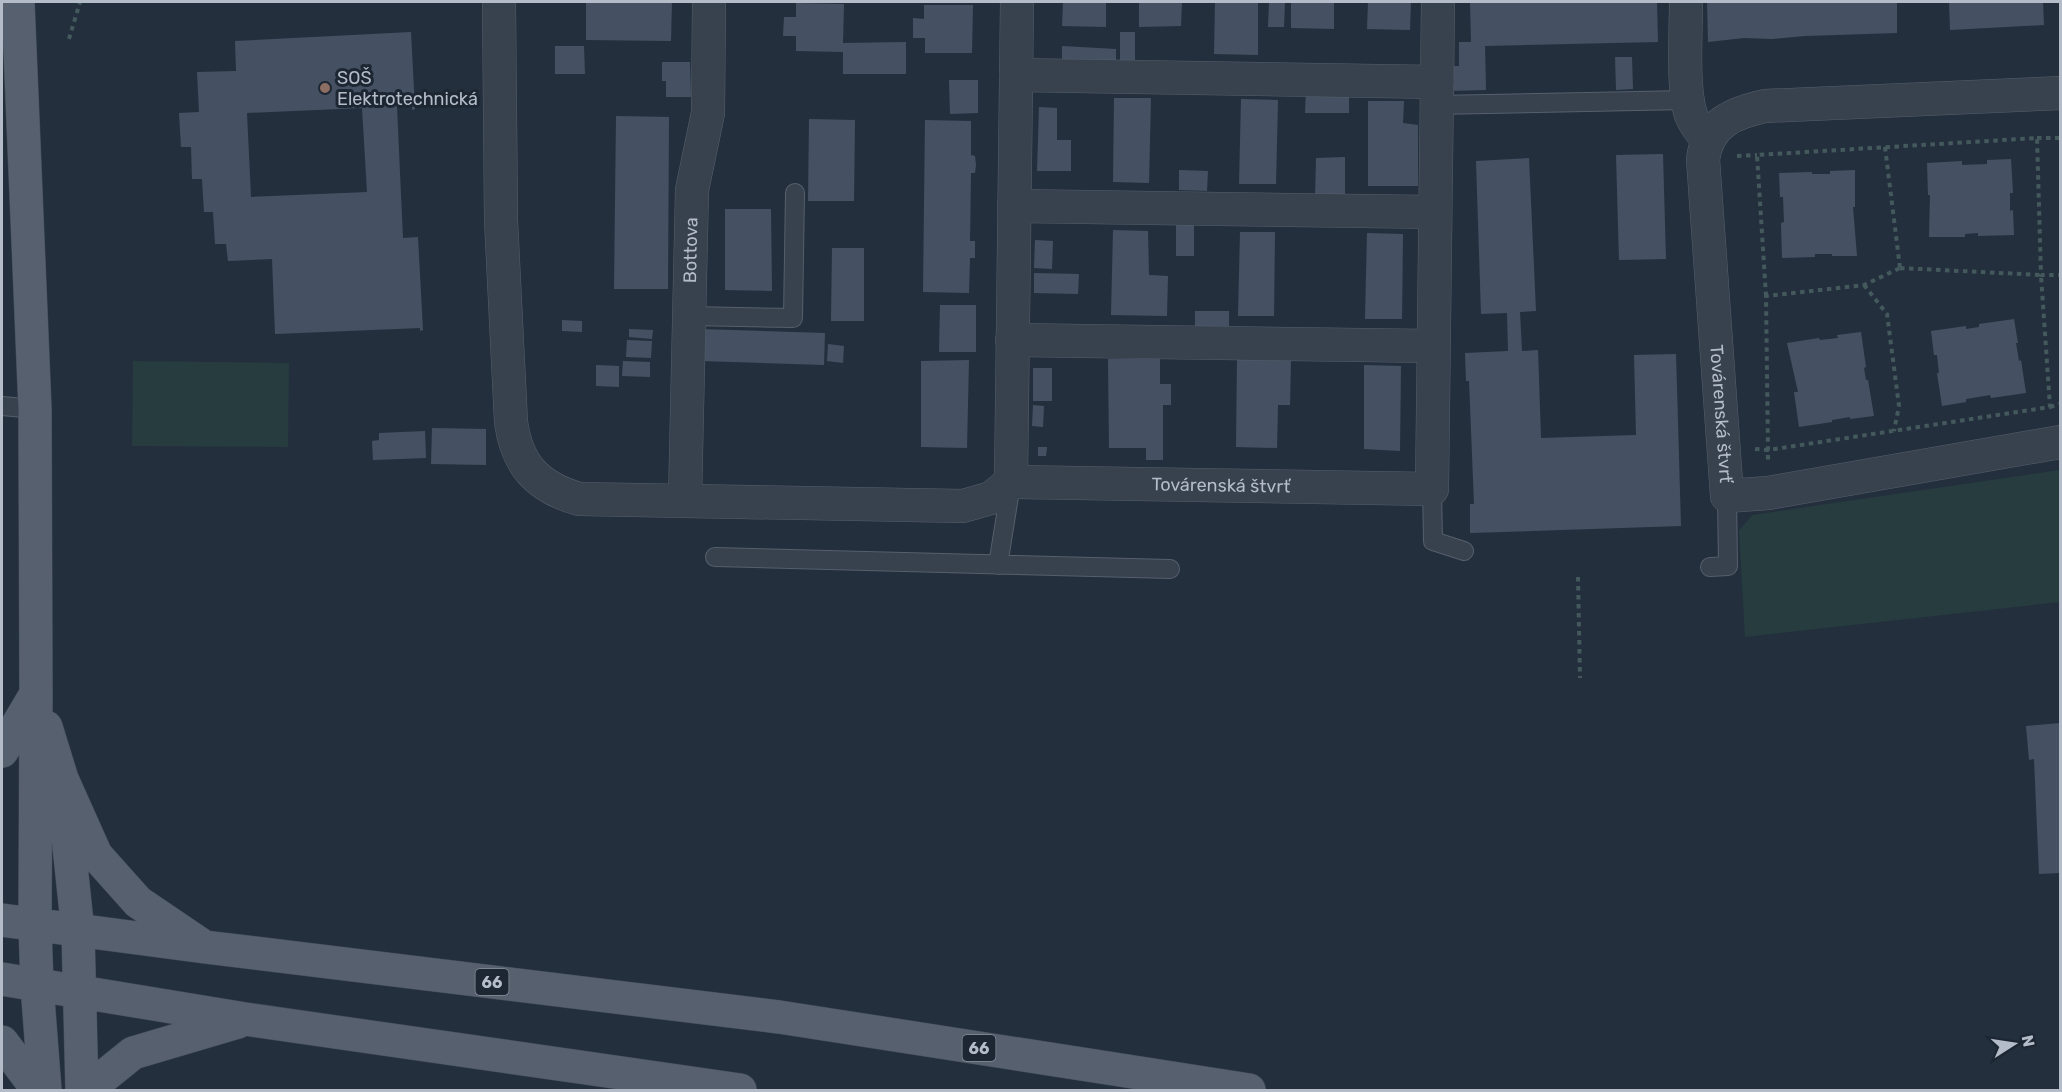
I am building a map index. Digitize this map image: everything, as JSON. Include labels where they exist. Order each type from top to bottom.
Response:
[{"type":"main road","points":[[18,2],[35,409],[35,925],[45,1090]]},
{"type":"main road","points":[[2,751],[36,694]]},
{"type":"main road","points":[[36,694],[62,779],[96,855],[138,902],[205,948]]},
{"type":"main road","points":[[62,779],[78,932],[82,1090]]},
{"type":"main road","name":"66","points":[[2,920],[205,948],[779,1017],[1249,1090]]},
{"type":"main road","points":[[2,979],[245,1019],[740,1090]]},
{"type":"main road","points":[[87,1090],[133,1053],[245,1019]]},
{"type":"main road","points":[[2,1042],[39,1090]]},
{"type":"street","points":[[499,2],[501,220],[511,422],[514,444],[523,462],[540,480],[558,493],[579,499],[963,506],[991,498],[1011,482],[1017,2]]},
{"type":"street","name":"Bottova","points":[[685,500],[692,190],[708,113],[709,2]]},
{"type":"street","points":[[1432,489],[1438,2]]},
{"type":"street","points":[[1686,2],[1687,100],[1699,130],[1718,148],[1730,117],[1745,110],[1765,106],[2061,93]]},
{"type":"street","points":[[1016,75],[1437,93]]},
{"type":"street","name":"Továrenská štvrť","points":[[1718,148],[1703,159],[1727,496],[1768,493],[2061,442]]},
{"type":"street","points":[[1014,206],[1435,212]]},
{"type":"street","points":[[1012,340],[1433,346]]},
{"type":"street","name":"Továrenská štvrť","points":[[1011,482],[1432,489]]},
{"type":"lane","points":[[1437,93],[1687,100]]},
{"type":"lane","points":[[689,316],[793,318],[795,193]]},
{"type":"lane","points":[[2,406],[35,409]]},
{"type":"lane","points":[[998,565],[1011,482]]},
{"type":"lane","points":[[1432,489],[1433,541],[1464,551]]},
{"type":"lane","points":[[1710,567],[1728,566],[1727,496]]},
{"type":"lane","points":[[715,557],[1170,570]]},
{"type":"path","points":[[69,39],[80,2]]},
{"type":"path","points":[[2037,138],[2041,275],[2050,407]]},
{"type":"path","points":[[1718,148],[1757,155],[2061,138]]},
{"type":"path","points":[[1885,147],[1900,268]]},
{"type":"path","points":[[1757,155],[1766,296],[1768,450],[2061,404]]},
{"type":"path","points":[[1766,296],[1864,285],[1900,268],[2061,275]]},
{"type":"path","points":[[1864,285],[1887,314],[1899,406],[1894,430]]},
{"type":"path","points":[[1578,578],[1580,678]]},
{"type":"green space","points":[[133,361],[289,363],[288,447],[132,446]]},
{"type":"green space","points":[[2060,470],[2060,602],[1745,637],[1739,531],[1752,515]]},
{"type":"building","points":[[586,2],[672,2],[671,41],[586,40]]},
{"type":"building","points":[[1063,2],[1106,2],[1106,27],[1062,26]]},
{"type":"building","points":[[1139,2],[1182,2],[1181,26],[1139,27]]},
{"type":"building","points":[[1215,2],[1258,2],[1258,55],[1214,54]]},
{"type":"building","points":[[1269,2],[1285,2],[1284,27],[1268,27]]},
{"type":"building","points":[[1291,2],[1334,2],[1334,29],[1291,28]]},
{"type":"building","points":[[1368,2],[1411,2],[1410,30],[1367,29]]},
{"type":"building","points":[[1470,2],[1657,2],[1658,42],[1485,46],[1486,90],[1447,91],[1446,66],[1459,66],[1459,42],[1471,42]]},
{"type":"building","points":[[1707,2],[1897,2],[1897,33],[1772,39],[1744,38],[1708,42]]},
{"type":"building","points":[[1949,2],[2043,2],[2044,25],[1950,30]]},
{"type":"building","points":[[796,3],[844,4],[843,43],[906,42],[906,74],[843,74],[843,52],[796,51],[796,36],[783,36],[784,17],[796,17]]},
{"type":"building","points":[[924,5],[973,5],[972,53],[925,53],[925,38],[913,38],[913,18],[924,19]]},
{"type":"building","points":[[411,32],[415,109],[412,110],[412,106],[397,107],[403,238],[418,237],[423,330],[420,331],[420,328],[275,334],[272,259],[228,261],[226,244],[215,244],[213,212],[204,212],[202,179],[192,179],[191,147],[181,147],[179,113],[199,112],[197,72],[236,71],[235,41]],"holes":[[[362,108],[367,192],[251,197],[247,113]]]},
{"type":"building","points":[[1120,32],[1135,32],[1135,63],[1120,63]]},
{"type":"building","points":[[555,46],[584,46],[585,74],[555,74]]},
{"type":"building","points":[[1062,46],[1116,49],[1116,64],[1062,62]]},
{"type":"building","points":[[1615,57],[1632,57],[1633,89],[1616,90]]},
{"type":"building","points":[[662,62],[690,62],[691,97],[666,97],[666,81],[662,81]]},
{"type":"building","points":[[949,80],[978,80],[978,113],[950,114]]},
{"type":"building","points":[[1306,89],[1349,89],[1349,113],[1305,113]]},
{"type":"building","points":[[1114,98],[1151,98],[1149,183],[1113,182]]},
{"type":"building","points":[[1241,99],[1278,100],[1276,184],[1239,184]]},
{"type":"building","points":[[1368,101],[1404,101],[1403,123],[1418,125],[1418,186],[1368,186]]},
{"type":"building","points":[[1039,107],[1057,108],[1057,140],[1071,140],[1071,171],[1037,171]]},
{"type":"building","points":[[616,116],[669,117],[668,289],[614,289]]},
{"type":"building","points":[[809,119],[855,120],[854,201],[808,201]]},
{"type":"building","points":[[925,120],[971,121],[971,155],[975,156],[976,165],[975,173],[971,173],[970,241],[975,241],[975,258],[970,258],[969,293],[923,292]]},
{"type":"building","points":[[1663,154],[1666,259],[1619,260],[1616,155]]},
{"type":"building","points":[[1345,157],[1345,199],[1315,199],[1316,158]]},
{"type":"building","points":[[1529,158],[1536,311],[1520,312],[1522,351],[1538,350],[1541,438],[1636,435],[1634,355],[1676,354],[1681,526],[1470,533],[1470,504],[1474,504],[1469,381],[1466,381],[1465,353],[1508,351],[1507,313],[1481,314],[1476,161]]},
{"type":"building","points":[[2011,159],[2013,193],[2010,193],[2010,211],[2013,210],[2014,235],[1978,236],[1978,233],[1965,234],[1965,237],[1929,237],[1930,195],[1928,195],[1927,163],[1962,161],[1962,165],[1987,164],[1987,160]]},
{"type":"building","points":[[1179,170],[1208,171],[1207,191],[1179,190]]},
{"type":"building","points":[[1855,170],[1855,207],[1853,207],[1857,256],[1815,254],[1815,257],[1782,258],[1781,223],[1784,222],[1779,173],[1830,174],[1830,171]]},
{"type":"building","points":[[725,209],[771,209],[772,291],[725,290]]},
{"type":"building","points":[[1194,222],[1194,256],[1176,256],[1176,223]]},
{"type":"building","points":[[1113,230],[1148,231],[1149,275],[1168,276],[1167,316],[1111,315]]},
{"type":"building","points":[[1240,232],[1275,232],[1274,316],[1238,316]]},
{"type":"building","points":[[1367,233],[1403,234],[1402,319],[1365,319]]},
{"type":"building","points":[[1035,240],[1053,241],[1052,269],[1034,268]]},
{"type":"building","points":[[832,248],[864,248],[864,321],[831,321]]},
{"type":"building","points":[[1034,273],[1079,274],[1078,294],[1034,293]]},
{"type":"building","points":[[940,305],[976,305],[976,352],[939,352]]},
{"type":"building","points":[[1195,311],[1229,311],[1229,331],[1195,331]]},
{"type":"building","points":[[2014,319],[2018,343],[2016,343],[2026,393],[1991,398],[1990,395],[1942,406],[1937,355],[1934,355],[1931,331],[1966,326],[1966,329],[1979,327],[1979,324]]},
{"type":"building","points":[[562,320],[582,321],[582,332],[562,331]]},
{"type":"building","points":[[629,329],[653,330],[652,339],[629,337]]},
{"type":"building","points":[[700,329],[825,333],[824,365],[700,361]]},
{"type":"building","points":[[1861,332],[1866,367],[1864,368],[1874,416],[1850,419],[1850,417],[1799,427],[1794,392],[1798,392],[1787,343],[1819,338],[1820,340],[1838,338],[1837,335]]},
{"type":"building","points":[[627,340],[652,341],[651,358],[626,357]]},
{"type":"building","points":[[828,344],[844,346],[843,363],[827,361]]},
{"type":"building","points":[[1108,359],[1160,359],[1160,384],[1171,384],[1171,405],[1163,405],[1163,460],[1146,460],[1146,448],[1109,448]]},
{"type":"building","points":[[1237,359],[1291,360],[1290,405],[1278,405],[1277,448],[1236,447]]},
{"type":"building","points":[[969,360],[967,448],[921,447],[921,361]]},
{"type":"building","points":[[623,361],[650,362],[650,377],[622,376]]},
{"type":"building","points":[[596,365],[619,366],[619,387],[596,386]]},
{"type":"building","points":[[1364,365],[1401,366],[1400,451],[1364,449]]},
{"type":"building","points":[[1033,368],[1052,368],[1052,401],[1033,401]]},
{"type":"building","points":[[1033,405],[1044,406],[1043,427],[1032,426]]},
{"type":"building","points":[[432,428],[486,429],[486,465],[431,464]]},
{"type":"building","points":[[425,431],[426,458],[373,460],[372,441],[379,440],[379,433]]},
{"type":"building","points":[[1038,447],[1047,447],[1046,456],[1038,456]]},
{"type":"building","points":[[2060,723],[2060,873],[2039,874],[2034,759],[2029,760],[2026,726]]},
{"type":"place","name":"SOŠ Elektrotechnická","points":[[325,88]]}]
